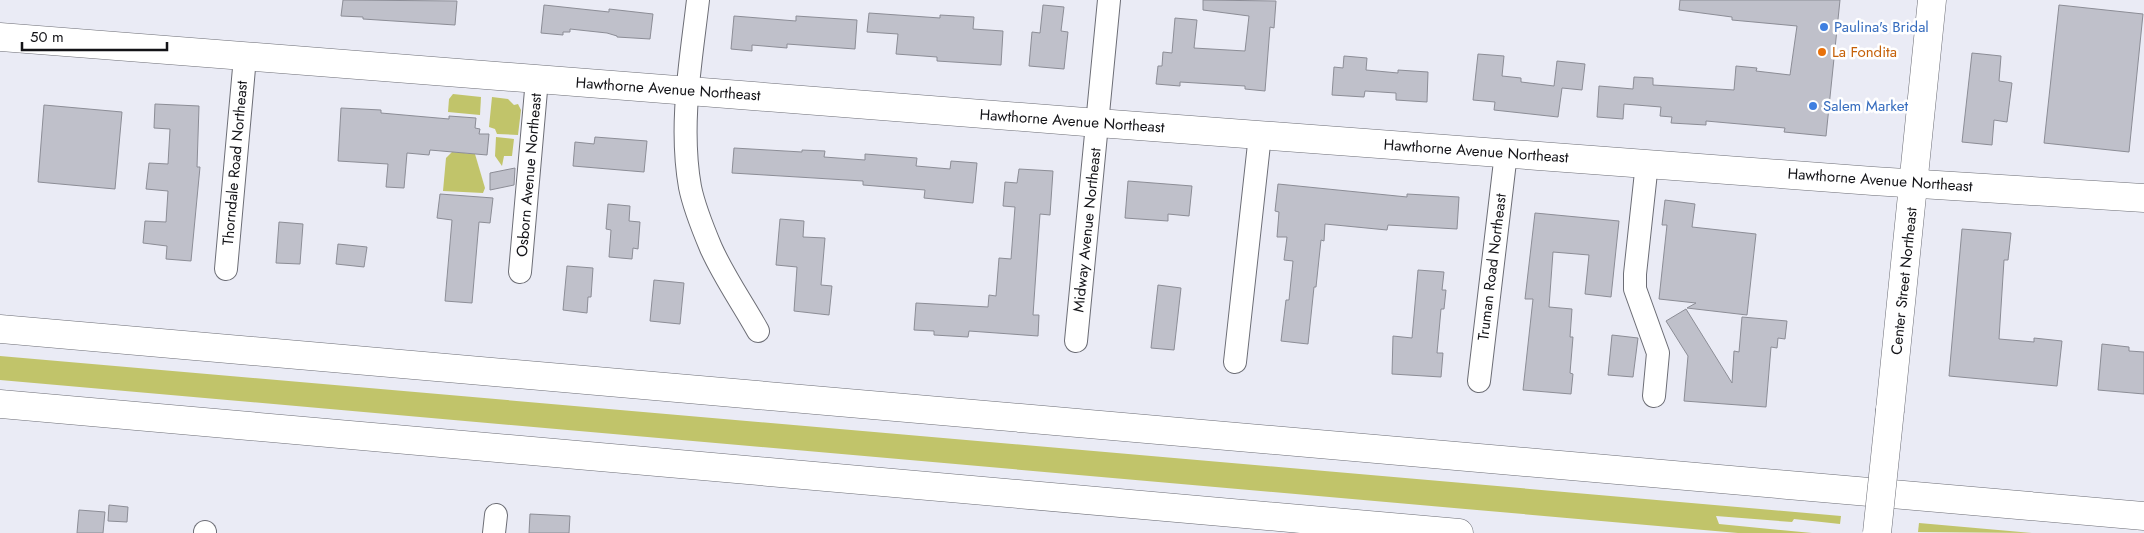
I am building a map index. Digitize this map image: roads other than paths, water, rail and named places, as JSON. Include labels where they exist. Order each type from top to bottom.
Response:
[{"type":"main road","name":"Center Street Northeast","points":[[1877,533],[1932,0]]},
{"type":"main road","name":"Hawthorne Avenue Northeast","points":[[0,37],[1098,123],[2144,198]]},
{"type":"main road","points":[[0,329],[2144,516]]},
{"type":"main road","points":[[0,404],[1459,533]]},
{"type":"street","points":[[698,0],[688,90],[688,167],[696,206],[712,250],[758,331]]},
{"type":"street","name":"Midway Avenue Northeast","points":[[1076,341],[1109,0]]},
{"type":"street","name":"Thorndale Road Northeast","points":[[226,269],[245,57]]},
{"type":"street","name":"Osborn Avenue Northeast","points":[[520,272],[537,79]]},
{"type":"street","points":[[1235,362],[1260,135]]},
{"type":"street","name":"Truman Road Northeast","points":[[1479,382],[1506,153]]},
{"type":"street","points":[[1647,163],[1635,289],[1658,353],[1654,396]]},
{"type":"place","name":"Paulina's Bridal","points":[[1824,27]]},
{"type":"place","name":"La Fondita","points":[[1822,52]]},
{"type":"place","name":"Salem Market","points":[[1813,106]]}]
